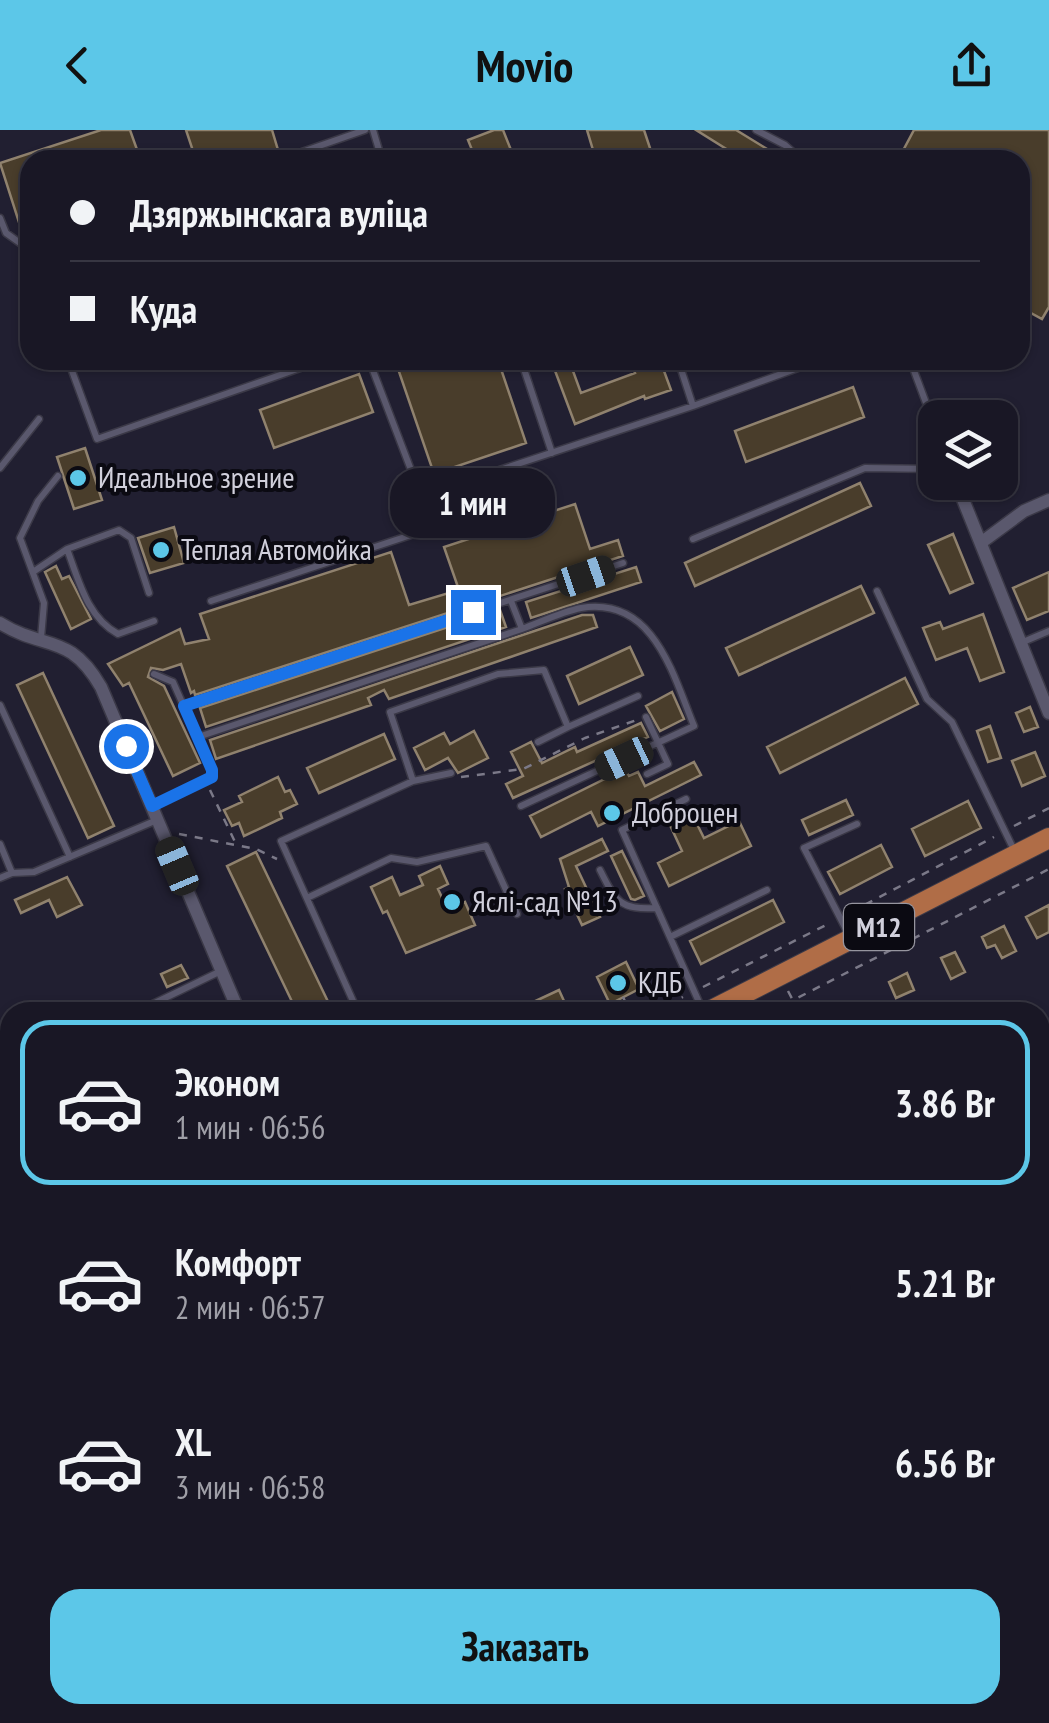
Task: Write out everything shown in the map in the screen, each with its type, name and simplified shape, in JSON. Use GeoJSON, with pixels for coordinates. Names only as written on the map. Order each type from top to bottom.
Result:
{"type":"FeatureCollection","features":[{"type":"Feature","properties":{"kind":"main road","name":"М12"},"geometry":{"type":"LineString","coordinates":[[727,1002],[1049,838]]}},
{"type":"Feature","properties":{"kind":"street"},"geometry":{"type":"LineString","coordinates":[[964,500],[1048,710]]}},
{"type":"Feature","properties":{"kind":"street"},"geometry":{"type":"LineString","coordinates":[[982,542],[1024,511],[1049,500]]}},
{"type":"Feature","properties":{"kind":"street"},"geometry":{"type":"LineString","coordinates":[[3,628],[73,651],[89,666],[235,1002]]}},
{"type":"Feature","properties":{"kind":"lane"},"geometry":{"type":"LineString","coordinates":[[308,150],[365,130]]}},
{"type":"Feature","properties":{"kind":"lane"},"geometry":{"type":"LineString","coordinates":[[756,130],[790,150]]}},
{"type":"Feature","properties":{"kind":"lane"},"geometry":{"type":"LineString","coordinates":[[0,218],[6,234],[20,244]]}},
{"type":"Feature","properties":{"kind":"lane"},"geometry":{"type":"LineString","coordinates":[[72,370],[97,439],[294,370]]}},
{"type":"Feature","properties":{"kind":"lane"},"geometry":{"type":"LineString","coordinates":[[211,601],[420,532],[421,496],[373,370]]}},
{"type":"Feature","properties":{"kind":"lane"},"geometry":{"type":"LineString","coordinates":[[524,370],[552,453]]}},
{"type":"Feature","properties":{"kind":"lane"},"geometry":{"type":"LineString","coordinates":[[681,370],[693,406]]}},
{"type":"Feature","properties":{"kind":"lane"},"geometry":{"type":"LineString","coordinates":[[421,496],[792,370]]}},
{"type":"Feature","properties":{"kind":"lane"},"geometry":{"type":"LineString","coordinates":[[914,370],[925,400]]}},
{"type":"Feature","properties":{"kind":"lane"},"geometry":{"type":"LineString","coordinates":[[0,468],[38,419]]}},
{"type":"Feature","properties":{"kind":"lane"},"geometry":{"type":"LineString","coordinates":[[693,540],[865,468],[918,469]]}},
{"type":"Feature","properties":{"kind":"lane"},"geometry":{"type":"LineString","coordinates":[[41,640],[44,603],[20,538],[38,501],[58,476]]}},
{"type":"Feature","properties":{"kind":"lane"},"geometry":{"type":"LineString","coordinates":[[32,572],[67,549],[126,531],[149,593]]}},
{"type":"Feature","properties":{"kind":"lane"},"geometry":{"type":"LineString","coordinates":[[67,549],[87,601],[102,625],[118,634],[154,621]]}},
{"type":"Feature","properties":{"kind":"lane"},"geometry":{"type":"LineString","coordinates":[[184,706],[623,563]]}},
{"type":"Feature","properties":{"kind":"lane"},"geometry":{"type":"LineString","coordinates":[[877,590],[927,699],[952,722],[1017,855]]}},
{"type":"Feature","properties":{"kind":"lane"},"geometry":{"type":"LineString","coordinates":[[511,600],[522,629]]}},
{"type":"Feature","properties":{"kind":"lane"},"geometry":{"type":"LineString","coordinates":[[198,738],[579,608],[598,608],[635,620],[647,628],[663,652],[694,726],[521,806]]}},
{"type":"Feature","properties":{"kind":"lane"},"geometry":{"type":"LineString","coordinates":[[1021,643],[1049,631]]}},
{"type":"Feature","properties":{"kind":"lane"},"geometry":{"type":"LineString","coordinates":[[413,782],[390,712],[498,674],[544,670],[568,728]]}},
{"type":"Feature","properties":{"kind":"lane"},"geometry":{"type":"LineString","coordinates":[[0,878],[34,872],[157,819],[212,777],[174,682],[154,674]]}},
{"type":"Feature","properties":{"kind":"lane"},"geometry":{"type":"LineString","coordinates":[[538,742],[638,696]]}},
{"type":"Feature","properties":{"kind":"lane"},"geometry":{"type":"LineString","coordinates":[[0,705],[70,856]]}},
{"type":"Feature","properties":{"kind":"lane"},"geometry":{"type":"LineString","coordinates":[[646,717],[668,764],[647,774]]}},
{"type":"Feature","properties":{"kind":"lane"},"geometry":{"type":"LineString","coordinates":[[353,1002],[281,841],[413,782],[451,773]]}},
{"type":"Feature","properties":{"kind":"lane"},"geometry":{"type":"LineString","coordinates":[[686,799],[622,830],[700,1002]]}},
{"type":"Feature","properties":{"kind":"lane"},"geometry":{"type":"LineString","coordinates":[[852,941],[804,848],[857,824]]}},
{"type":"Feature","properties":{"kind":"lane"},"geometry":{"type":"LineString","coordinates":[[0,844],[12,873]]}},
{"type":"Feature","properties":{"kind":"lane"},"geometry":{"type":"LineString","coordinates":[[306,898],[391,858],[417,862],[486,846],[517,914]]}},
{"type":"Feature","properties":{"kind":"lane"},"geometry":{"type":"LineString","coordinates":[[600,870],[614,898],[623,905],[657,908]]}},
{"type":"Feature","properties":{"kind":"lane"},"geometry":{"type":"LineString","coordinates":[[670,937],[767,890]]}},
{"type":"Feature","properties":{"kind":"lane"},"geometry":{"type":"LineString","coordinates":[[156,1002],[222,970]]}},
{"type":"Feature","properties":{"kind":"path"},"geometry":{"type":"LineString","coordinates":[[451,773],[458,778],[523,769],[585,738],[646,717]]}},
{"type":"Feature","properties":{"kind":"path"},"geometry":{"type":"LineString","coordinates":[[206,780],[238,848]]}},
{"type":"Feature","properties":{"kind":"path"},"geometry":{"type":"LineString","coordinates":[[674,1002],[1049,808]]}},
{"type":"Feature","properties":{"kind":"path"},"geometry":{"type":"LineString","coordinates":[[157,819],[279,860]]}},
{"type":"Feature","properties":{"kind":"path"},"geometry":{"type":"LineString","coordinates":[[789,1002],[1049,869]]}},
{"type":"Feature","properties":{"kind":"path"},"geometry":{"type":"LineString","coordinates":[[781,977],[793,1000]]}},
{"type":"Feature","properties":{"kind":"path"},"geometry":{"type":"LineString","coordinates":[[624,998],[626,1002]]}},
{"type":"Feature","properties":{"kind":"building"},"geometry":{"type":"Polygon","coordinates":[[[101,130],[130,130],[137,150],[40,150],[101,130]]]}},
{"type":"Feature","properties":{"kind":"building"},"geometry":{"type":"Polygon","coordinates":[[[186,130],[272,130],[278,150],[193,150],[186,130]]]}},
{"type":"Feature","properties":{"kind":"building"},"geometry":{"type":"Polygon","coordinates":[[[503,130],[511,150],[472,150],[468,140],[503,130]]]}},
{"type":"Feature","properties":{"kind":"building"},"geometry":{"type":"Polygon","coordinates":[[[587,130],[644,130],[651,150],[593,150],[587,130]]]}},
{"type":"Feature","properties":{"kind":"building"},"geometry":{"type":"Polygon","coordinates":[[[696,130],[736,130],[769,150],[728,150],[696,130]]]}},
{"type":"Feature","properties":{"kind":"building"},"geometry":{"type":"Polygon","coordinates":[[[914,130],[1049,130],[1049,307],[1042,319],[1030,312],[1030,150],[903,150],[914,130]]]}},
{"type":"Feature","properties":{"kind":"building"},"geometry":{"type":"Polygon","coordinates":[[[20,156],[20,226],[0,163],[20,156]]]}},
{"type":"Feature","properties":{"kind":"building"},"geometry":{"type":"Polygon","coordinates":[[[398,370],[501,370],[526,443],[434,474],[398,370]]]}},
{"type":"Feature","properties":{"kind":"building"},"geometry":{"type":"Polygon","coordinates":[[[555,370],[573,370],[581,393],[635,373],[634,370],[664,370],[671,390],[645,399],[644,396],[575,424],[555,370]]]}},
{"type":"Feature","properties":{"kind":"building"},"geometry":{"type":"Polygon","coordinates":[[[359,374],[373,412],[274,448],[260,410],[359,374]]]}},
{"type":"Feature","properties":{"kind":"building"},"geometry":{"type":"Polygon","coordinates":[[[853,387],[864,417],[746,462],[735,431],[853,387]]]}},
{"type":"Feature","properties":{"kind":"building"},"geometry":{"type":"Polygon","coordinates":[[[85,448],[102,500],[74,509],[57,457],[85,448]]]}},
{"type":"Feature","properties":{"kind":"building"},"geometry":{"type":"Polygon","coordinates":[[[860,483],[871,506],[695,586],[685,563],[860,483]]]}},
{"type":"Feature","properties":{"kind":"building"},"geometry":{"type":"Polygon","coordinates":[[[575,504],[590,549],[618,540],[623,556],[195,695],[181,664],[163,670],[151,668],[148,677],[164,686],[200,763],[173,776],[129,683],[123,686],[108,664],[180,629],[185,644],[209,639],[200,614],[391,552],[409,605],[459,590],[444,547],[575,504]]]}},
{"type":"Feature","properties":{"kind":"building","name":"Теплая Автомойка"},"geometry":{"type":"Polygon","coordinates":[[[174,527],[184,563],[150,573],[138,538],[174,527]]]}},
{"type":"Feature","properties":{"kind":"building"},"geometry":{"type":"Polygon","coordinates":[[[953,534],[973,583],[950,593],[928,545],[953,534]]]}},
{"type":"Feature","properties":{"kind":"building"},"geometry":{"type":"Polygon","coordinates":[[[56,566],[62,579],[69,576],[91,619],[71,629],[45,572],[56,566]]]}},
{"type":"Feature","properties":{"kind":"building"},"geometry":{"type":"Polygon","coordinates":[[[636,567],[641,582],[531,618],[526,602],[636,567]]]}},
{"type":"Feature","properties":{"kind":"building"},"geometry":{"type":"Polygon","coordinates":[[[1049,572],[1049,611],[1027,620],[1013,588],[1049,572]]]}},
{"type":"Feature","properties":{"kind":"building"},"geometry":{"type":"Polygon","coordinates":[[[861,586],[874,613],[739,675],[726,648],[861,586]]]}},
{"type":"Feature","properties":{"kind":"building"},"geometry":{"type":"Polygon","coordinates":[[[500,610],[506,627],[206,727],[200,708],[500,610]]]}},
{"type":"Feature","properties":{"kind":"building"},"geometry":{"type":"Polygon","coordinates":[[[983,614],[1004,672],[980,681],[967,648],[936,660],[923,628],[940,622],[943,629],[983,614]]]}},
{"type":"Feature","properties":{"kind":"building"},"geometry":{"type":"Polygon","coordinates":[[[582,615],[593,615],[597,627],[389,699],[384,690],[368,698],[371,705],[216,759],[210,740],[582,615]]]}},
{"type":"Feature","properties":{"kind":"building"},"geometry":{"type":"Polygon","coordinates":[[[630,647],[643,675],[579,704],[567,676],[630,647]]]}},
{"type":"Feature","properties":{"kind":"building"},"geometry":{"type":"Polygon","coordinates":[[[43,673],[114,826],[88,838],[17,685],[43,673]]]}},
{"type":"Feature","properties":{"kind":"building"},"geometry":{"type":"Polygon","coordinates":[[[905,678],[918,704],[780,773],[767,747],[905,678]]]}},
{"type":"Feature","properties":{"kind":"building"},"geometry":{"type":"Polygon","coordinates":[[[672,692],[684,719],[660,731],[646,706],[672,692]]]}},
{"type":"Feature","properties":{"kind":"building"},"geometry":{"type":"Polygon","coordinates":[[[1030,707],[1038,727],[1024,732],[1016,713],[1030,707]]]}},
{"type":"Feature","properties":{"kind":"building"},"geometry":{"type":"Polygon","coordinates":[[[641,723],[648,737],[513,798],[506,784],[523,776],[511,752],[531,742],[542,763],[641,723]]]}},
{"type":"Feature","properties":{"kind":"building"},"geometry":{"type":"Polygon","coordinates":[[[990,726],[1001,758],[988,762],[977,731],[990,726]]]}},
{"type":"Feature","properties":{"kind":"building"},"geometry":{"type":"Polygon","coordinates":[[[474,731],[488,758],[458,773],[448,758],[425,770],[414,748],[444,733],[450,744],[474,731]]]}},
{"type":"Feature","properties":{"kind":"building"},"geometry":{"type":"Polygon","coordinates":[[[384,734],[395,759],[319,793],[307,768],[384,734]]]}},
{"type":"Feature","properties":{"kind":"building"},"geometry":{"type":"Polygon","coordinates":[[[1035,752],[1045,776],[1022,786],[1012,761],[1035,752]]]}},
{"type":"Feature","properties":{"kind":"building"},"geometry":{"type":"Polygon","coordinates":[[[694,762],[701,775],[598,826],[591,812],[541,837],[530,816],[625,769],[629,776],[638,772],[645,786],[694,762]]]}},
{"type":"Feature","properties":{"kind":"building"},"geometry":{"type":"Polygon","coordinates":[[[278,777],[297,804],[280,812],[282,818],[244,836],[239,823],[232,826],[224,810],[242,802],[239,796],[278,777]]]}},
{"type":"Feature","properties":{"kind":"building"},"geometry":{"type":"Polygon","coordinates":[[[846,800],[853,815],[809,835],[802,820],[846,800]]]}},
{"type":"Feature","properties":{"kind":"building"},"geometry":{"type":"Polygon","coordinates":[[[968,801],[981,828],[925,856],[912,829],[968,801]]]}},
{"type":"Feature","properties":{"kind":"building"},"geometry":{"type":"Polygon","coordinates":[[[692,814],[704,838],[739,821],[751,846],[669,886],[658,863],[682,851],[670,825],[692,814]]]}},
{"type":"Feature","properties":{"kind":"building"},"geometry":{"type":"Polygon","coordinates":[[[602,839],[608,851],[576,866],[600,917],[582,925],[565,889],[569,887],[560,859],[602,839]]]}},
{"type":"Feature","properties":{"kind":"building"},"geometry":{"type":"Polygon","coordinates":[[[881,845],[892,867],[840,894],[828,872],[881,845]]]}},
{"type":"Feature","properties":{"kind":"building"},"geometry":{"type":"Polygon","coordinates":[[[622,851],[644,896],[635,900],[631,899],[611,856],[622,851]]]}},
{"type":"Feature","properties":{"kind":"building"},"geometry":{"type":"Polygon","coordinates":[[[256,852],[328,1002],[292,1002],[227,866],[256,852]]]}},
{"type":"Feature","properties":{"kind":"building"},"geometry":{"type":"Polygon","coordinates":[[[440,866],[448,884],[438,889],[448,910],[465,902],[475,925],[406,953],[371,887],[392,877],[400,895],[423,885],[419,876],[440,866]]]}},
{"type":"Feature","properties":{"kind":"building"},"geometry":{"type":"Polygon","coordinates":[[[67,877],[82,905],[57,917],[49,900],[21,913],[15,900],[67,877]]]}},
{"type":"Feature","properties":{"kind":"building"},"geometry":{"type":"Polygon","coordinates":[[[773,900],[784,922],[701,964],[690,941],[773,900]]]}},
{"type":"Feature","properties":{"kind":"building"},"geometry":{"type":"Polygon","coordinates":[[[1049,905],[1049,932],[1037,938],[1026,917],[1049,905]]]}},
{"type":"Feature","properties":{"kind":"building"},"geometry":{"type":"Polygon","coordinates":[[[1004,926],[1016,951],[1002,958],[995,945],[987,948],[982,937],[1004,926]]]}},
{"type":"Feature","properties":{"kind":"building"},"geometry":{"type":"Polygon","coordinates":[[[955,952],[965,972],[951,979],[941,958],[955,952]]]}},
{"type":"Feature","properties":{"kind":"building","name":"КДБ"},"geometry":{"type":"Polygon","coordinates":[[[626,962],[639,989],[609,1002],[597,977],[626,962]]]}},
{"type":"Feature","properties":{"kind":"building"},"geometry":{"type":"Polygon","coordinates":[[[181,965],[188,978],[167,987],[161,974],[181,965]]]}},
{"type":"Feature","properties":{"kind":"building"},"geometry":{"type":"Polygon","coordinates":[[[907,973],[914,990],[896,998],[889,982],[907,973]]]}},
{"type":"Feature","properties":{"kind":"building"},"geometry":{"type":"Polygon","coordinates":[[[559,990],[564,1002],[533,1002],[559,990]]]}},
{"type":"Feature","properties":{"kind":"place","name":"Идеальное зрение"},"geometry":{"type":"Point","coordinates":[78,478]}},
{"type":"Feature","properties":{"kind":"place","name":"Теплая Автомойка"},"geometry":{"type":"Point","coordinates":[161,550]}},
{"type":"Feature","properties":{"kind":"place","name":"Доброцен"},"geometry":{"type":"Point","coordinates":[612,813]}},
{"type":"Feature","properties":{"kind":"place","name":"Яслі-сад №13"},"geometry":{"type":"Point","coordinates":[452,902]}},
{"type":"Feature","properties":{"kind":"place","name":"КДБ"},"geometry":{"type":"Point","coordinates":[618,983]}},
{"type":"Feature","properties":{"kind":"route"},"geometry":{"type":"LineString","coordinates":[[126,746],[152,806],[212,777],[184,706],[473,612]]}}]}
